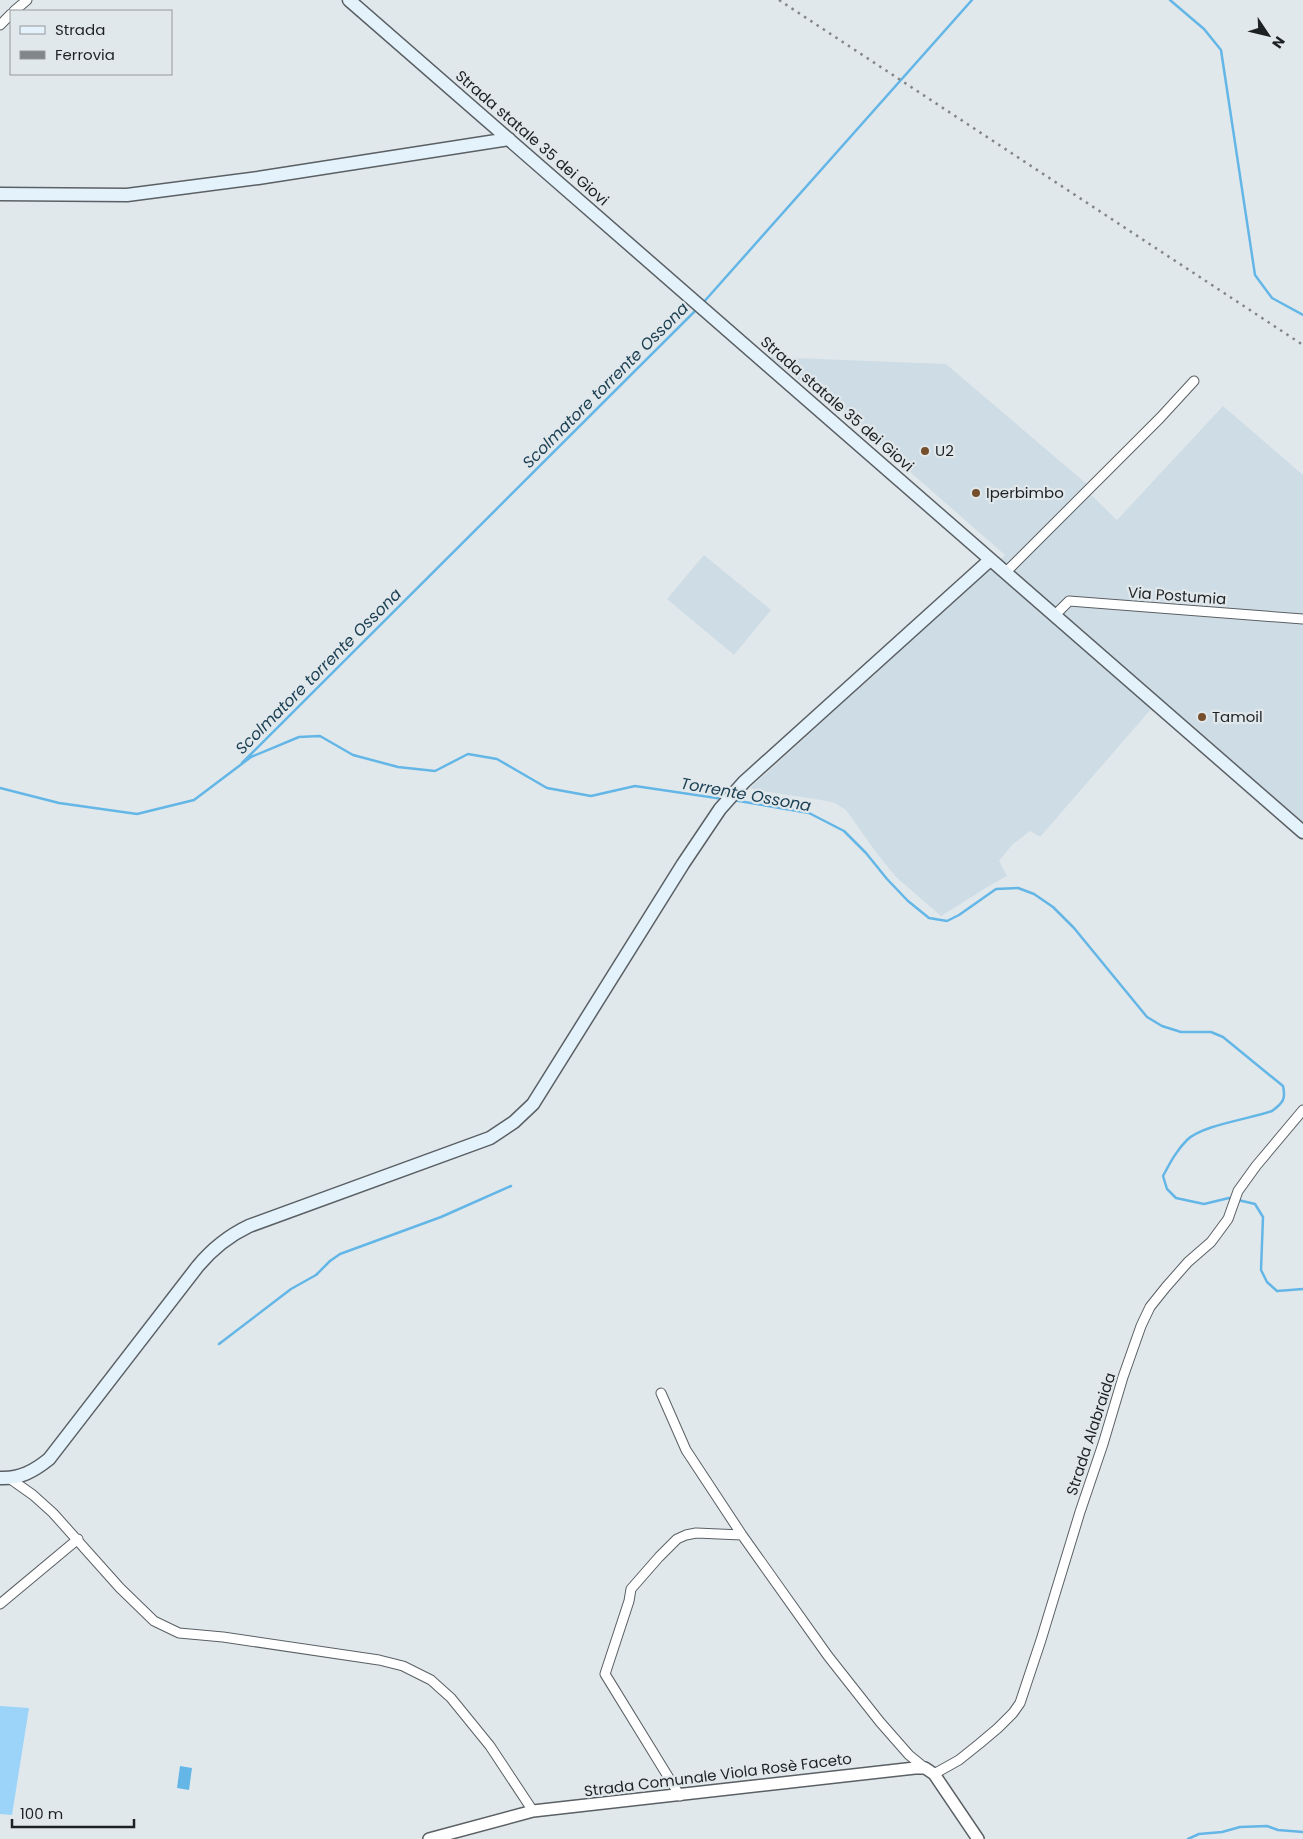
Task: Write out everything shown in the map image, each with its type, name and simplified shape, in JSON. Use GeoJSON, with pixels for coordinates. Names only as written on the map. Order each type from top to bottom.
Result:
{"type":"FeatureCollection","features":[{"type":"Feature","properties":{"kind":"main road","name":"Strada statale 35 dei Giovi"},"geometry":{"type":"LineString","coordinates":[[350,0],[1303,832]]}},
{"type":"Feature","properties":{"kind":"main road"},"geometry":{"type":"LineString","coordinates":[[0,194],[127,195],[258,178],[509,139]]}},
{"type":"Feature","properties":{"kind":"main road"},"geometry":{"type":"LineString","coordinates":[[4,1478],[35,1470],[48,1459],[198,1266],[221,1242],[250,1226],[490,1138],[514,1122],[533,1104],[683,864],[720,809],[735,791],[990,560]]}},
{"type":"Feature","properties":{"kind":"street"},"geometry":{"type":"LineString","coordinates":[[15,10],[27,0]]}},
{"type":"Feature","properties":{"kind":"street"},"geometry":{"type":"LineString","coordinates":[[0,25],[10,15]]}},
{"type":"Feature","properties":{"kind":"street"},"geometry":{"type":"LineString","coordinates":[[1005,573],[1160,418],[1194,381]]}},
{"type":"Feature","properties":{"kind":"street","name":"Via Postumia"},"geometry":{"type":"LineString","coordinates":[[1054,616],[1070,601],[1303,619]]}},
{"type":"Feature","properties":{"kind":"street","name":"Strada Alabraida"},"geometry":{"type":"LineString","coordinates":[[929,1771],[959,1760],[998,1728],[1020,1703],[1123,1377],[1150,1307],[1188,1262],[1211,1242],[1234,1208],[1238,1191],[1256,1166],[1303,1110]]}},
{"type":"Feature","properties":{"kind":"street"},"geometry":{"type":"LineString","coordinates":[[661,1393],[686,1450],[742,1535],[828,1656],[880,1722],[909,1755],[929,1771],[978,1839]]}},
{"type":"Feature","properties":{"kind":"street"},"geometry":{"type":"LineString","coordinates":[[4,1478],[33,1496],[53,1513],[78,1538],[120,1588],[154,1622],[179,1633],[223,1637],[379,1660],[402,1666],[431,1680],[451,1698],[490,1746],[533,1811]]}},
{"type":"Feature","properties":{"kind":"street"},"geometry":{"type":"LineString","coordinates":[[680,1796],[605,1674],[629,1602],[631,1590],[669,1547],[677,1539],[691,1533],[742,1535]]}},
{"type":"Feature","properties":{"kind":"street"},"geometry":{"type":"LineString","coordinates":[[0,1604],[78,1538]]}},
{"type":"Feature","properties":{"kind":"street","name":"Strada Comunale Viola Rosè Faceto"},"geometry":{"type":"LineString","coordinates":[[429,1839],[533,1811],[680,1796],[797,1781],[929,1771]]}},
{"type":"Feature","properties":{"kind":"shaded area"},"geometry":{"type":"Polygon","coordinates":[[[769,357],[946,364],[1088,485],[1085,489],[1117,520],[1223,406],[1303,475],[1303,826],[1158,701],[1041,836],[1030,831],[1012,845],[999,861],[1007,876],[941,916],[896,877],[846,810],[835,803],[750,788],[1005,555],[877,443],[862,427],[769,357]]]}},
{"type":"Feature","properties":{"kind":"shaded area"},"geometry":{"type":"Polygon","coordinates":[[[704,555],[771,610],[734,655],[667,599],[704,555]]]}},
{"type":"Feature","properties":{"kind":"shaded area"},"geometry":{"type":"Polygon","coordinates":[[[0,1706],[29,1708],[12,1815],[0,1814],[0,1706]]]}},
{"type":"Feature","properties":{"kind":"shaded area"},"geometry":{"type":"Polygon","coordinates":[[[180,1766],[192,1768],[189,1790],[177,1788],[180,1766]]]}},
{"type":"Feature","properties":{"kind":"waterway","name":"Scolmatore torrente Ossona"},"geometry":{"type":"LineString","coordinates":[[702,304],[972,0]]}},
{"type":"Feature","properties":{"kind":"waterway"},"geometry":{"type":"LineString","coordinates":[[1170,0],[1204,29],[1221,50],[1255,275],[1272,298],[1303,315]]}},
{"type":"Feature","properties":{"kind":"waterway","name":"Scolmatore torrente Ossona"},"geometry":{"type":"LineString","coordinates":[[242,763],[697,309]]}},
{"type":"Feature","properties":{"kind":"waterway","name":"Torrente Ossona"},"geometry":{"type":"LineString","coordinates":[[0,788],[59,803],[137,814],[194,800],[251,757],[299,737],[320,736],[353,755],[398,767],[435,771],[468,754],[497,759],[547,788],[591,796],[635,786],[723,799]]}},
{"type":"Feature","properties":{"kind":"waterway","name":"Torrente Ossona"},"geometry":{"type":"LineString","coordinates":[[733,800],[809,813],[844,831],[908,901],[929,918],[947,921],[959,915],[996,889],[1018,888],[1034,894],[1053,907],[1074,928],[1147,1017],[1162,1026],[1181,1032],[1211,1032],[1223,1037],[1283,1086],[1283,1100],[1272,1111],[1215,1126],[1194,1135],[1180,1148],[1163,1176],[1167,1189],[1176,1198],[1204,1204],[1232,1198]]}},
{"type":"Feature","properties":{"kind":"waterway"},"geometry":{"type":"LineString","coordinates":[[219,1344],[291,1289],[316,1275],[340,1254],[441,1217],[511,1186]]}},
{"type":"Feature","properties":{"kind":"waterway","name":"Torrente Ossona"},"geometry":{"type":"LineString","coordinates":[[1238,1200],[1255,1204],[1263,1217],[1261,1270],[1267,1282],[1277,1291],[1303,1289]]}},
{"type":"Feature","properties":{"kind":"waterway"},"geometry":{"type":"LineString","coordinates":[[1188,1839],[1199,1834],[1222,1832],[1240,1827],[1267,1826],[1278,1830],[1303,1832]]}},
{"type":"Feature","properties":{"kind":"railway"},"geometry":{"type":"LineString","coordinates":[[779,0],[1303,345]]}},
{"type":"Feature","properties":{"kind":"place","name":"U2"},"geometry":{"type":"Point","coordinates":[925,451]}},
{"type":"Feature","properties":{"kind":"place","name":"Iperbimbo"},"geometry":{"type":"Point","coordinates":[976,493]}},
{"type":"Feature","properties":{"kind":"place","name":"Tamoil"},"geometry":{"type":"Point","coordinates":[1202,717]}}]}
